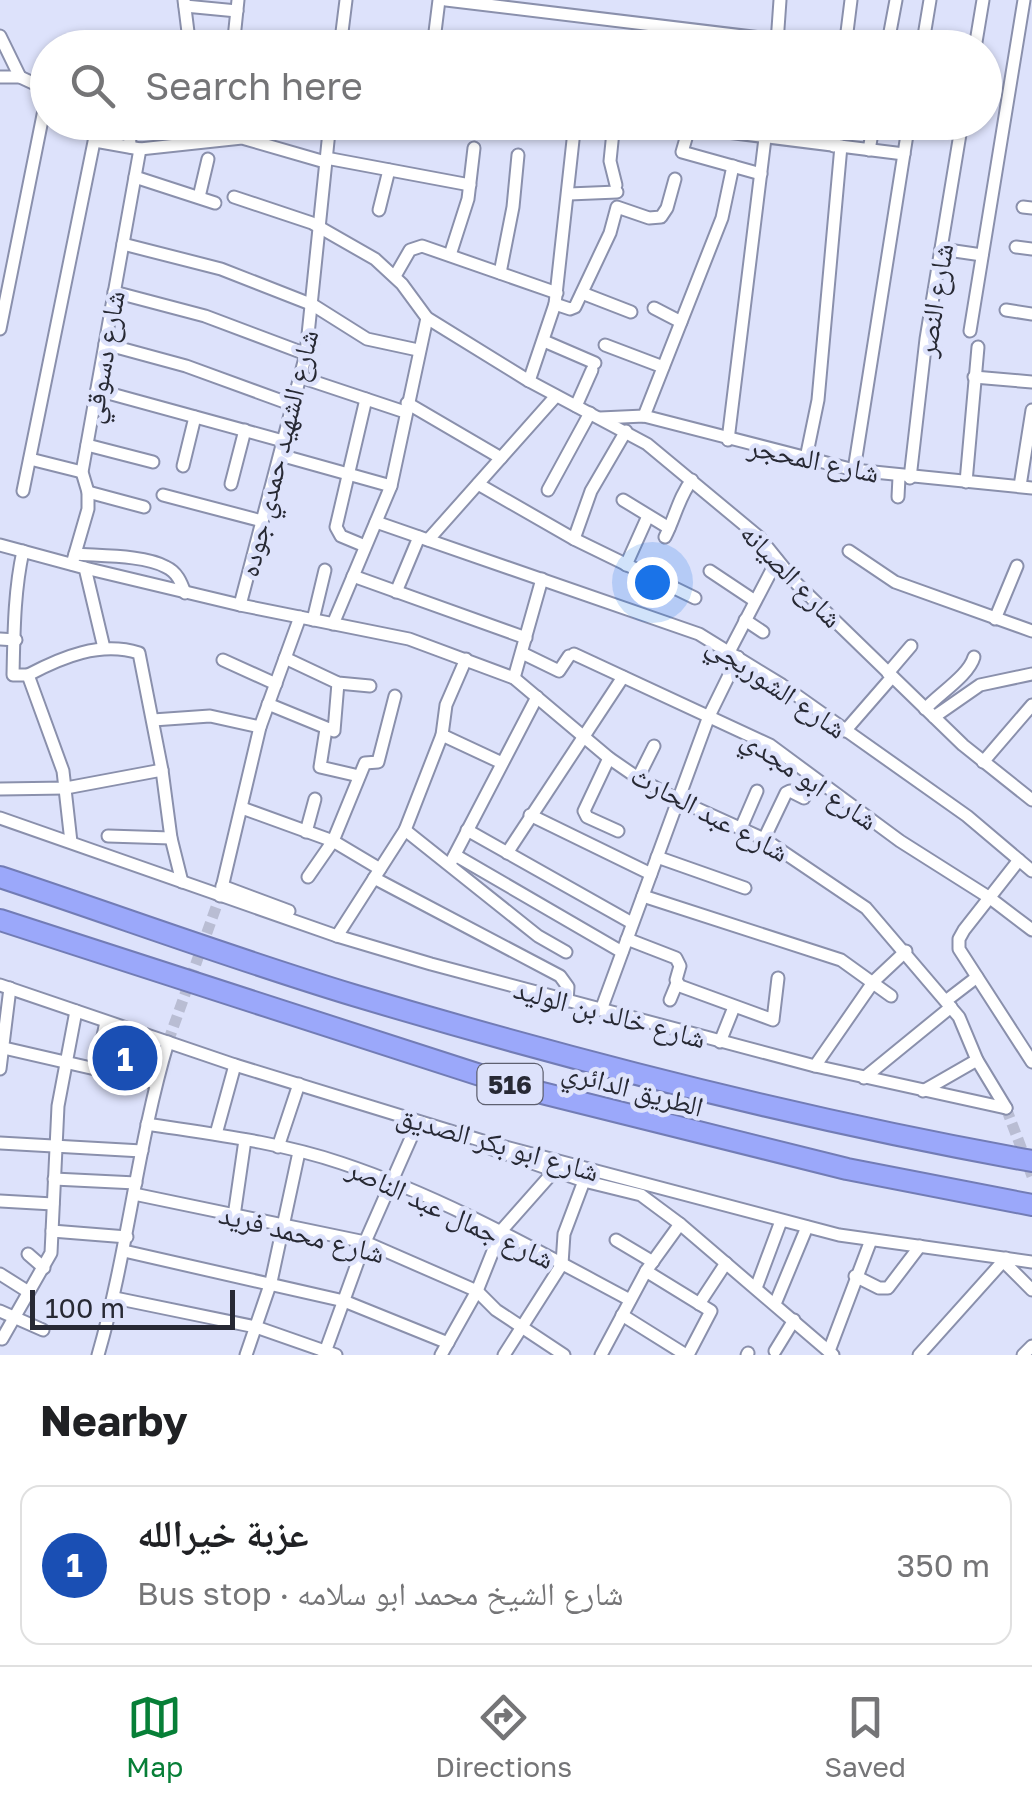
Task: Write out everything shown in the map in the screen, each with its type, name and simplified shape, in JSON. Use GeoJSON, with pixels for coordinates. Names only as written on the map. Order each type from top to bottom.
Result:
{"type":"FeatureCollection","features":[{"type":"Feature","properties":{"kind":"highway","name":"الطريق الدائري"},"geometry":{"type":"LineString","coordinates":[[0,877],[351,994],[526,1044],[858,1128],[1032,1161]]}},
{"type":"Feature","properties":{"kind":"highway","name":"الطريق الدائري"},"geometry":{"type":"LineString","coordinates":[[0,920],[514,1086],[829,1164],[1032,1205]]}},
{"type":"Feature","properties":{"kind":"street"},"geometry":{"type":"LineString","coordinates":[[342,30],[346,0]]}},
{"type":"Feature","properties":{"kind":"street"},"geometry":{"type":"LineString","coordinates":[[436,30],[442,0],[670,30]]}},
{"type":"Feature","properties":{"kind":"street"},"geometry":{"type":"LineString","coordinates":[[778,30],[780,0]]}},
{"type":"Feature","properties":{"kind":"street"},"geometry":{"type":"LineString","coordinates":[[847,30],[851,0]]}},
{"type":"Feature","properties":{"kind":"street"},"geometry":{"type":"LineString","coordinates":[[890,30],[896,0]]}},
{"type":"Feature","properties":{"kind":"street"},"geometry":{"type":"LineString","coordinates":[[925,30],[930,0]]}},
{"type":"Feature","properties":{"kind":"street"},"geometry":{"type":"LineString","coordinates":[[978,30],[983,0]]}},
{"type":"Feature","properties":{"kind":"street"},"geometry":{"type":"LineString","coordinates":[[970,331],[1027,17],[1024,0]]}},
{"type":"Feature","properties":{"kind":"street"},"geometry":{"type":"LineString","coordinates":[[188,30],[185,3],[238,5],[235,30]]}},
{"type":"Feature","properties":{"kind":"street"},"geometry":{"type":"LineString","coordinates":[[0,36],[20,77]]}},
{"type":"Feature","properties":{"kind":"street"},"geometry":{"type":"LineString","coordinates":[[0,77],[20,77],[30,82]]}},
{"type":"Feature","properties":{"kind":"street"},"geometry":{"type":"LineString","coordinates":[[0,329],[38,140]]}},
{"type":"Feature","properties":{"kind":"street","name":"شارع دسوقي"},"geometry":{"type":"LineString","coordinates":[[77,562],[88,509],[82,472],[135,177],[133,140]]}},
{"type":"Feature","properties":{"kind":"street"},"geometry":{"type":"LineString","coordinates":[[24,491],[95,141],[135,148],[215,140]]}},
{"type":"Feature","properties":{"kind":"street"},"geometry":{"type":"LineString","coordinates":[[250,140],[326,160],[470,185]]}},
{"type":"Feature","properties":{"kind":"street","name":"شارع الشهيد حمدي جوده"},"geometry":{"type":"LineString","coordinates":[[240,605],[306,354],[328,140]]}},
{"type":"Feature","properties":{"kind":"street"},"geometry":{"type":"LineString","coordinates":[[529,381],[556,298],[573,140]]}},
{"type":"Feature","properties":{"kind":"street"},"geometry":{"type":"LineString","coordinates":[[569,194],[617,189],[610,161],[612,140]]}},
{"type":"Feature","properties":{"kind":"street"},"geometry":{"type":"LineString","coordinates":[[686,140],[682,152],[761,174]]}},
{"type":"Feature","properties":{"kind":"street"},"geometry":{"type":"LineString","coordinates":[[728,440],[765,140]]}},
{"type":"Feature","properties":{"kind":"street"},"geometry":{"type":"LineString","coordinates":[[789,140],[904,154]]}},
{"type":"Feature","properties":{"kind":"street"},"geometry":{"type":"LineString","coordinates":[[806,458],[818,400],[837,140]]}},
{"type":"Feature","properties":{"kind":"street"},"geometry":{"type":"LineString","coordinates":[[869,150],[871,140]]}},
{"type":"Feature","properties":{"kind":"street"},"geometry":{"type":"LineString","coordinates":[[854,470],[907,140]]}},
{"type":"Feature","properties":{"kind":"street","name":"شارع النصر"},"geometry":{"type":"LineString","coordinates":[[898,497],[905,477],[959,140]]}},
{"type":"Feature","properties":{"kind":"street"},"geometry":{"type":"LineString","coordinates":[[450,255],[470,185],[474,148]]}},
{"type":"Feature","properties":{"kind":"street"},"geometry":{"type":"LineString","coordinates":[[500,272],[518,155]]}},
{"type":"Feature","properties":{"kind":"street"},"geometry":{"type":"LineString","coordinates":[[198,197],[208,159]]}},
{"type":"Feature","properties":{"kind":"street"},"geometry":{"type":"LineString","coordinates":[[644,416],[722,218],[733,166]]}},
{"type":"Feature","properties":{"kind":"street"},"geometry":{"type":"LineString","coordinates":[[379,210],[389,170]]}},
{"type":"Feature","properties":{"kind":"street"},"geometry":{"type":"LineString","coordinates":[[135,177],[216,202]]}},
{"type":"Feature","properties":{"kind":"street"},"geometry":{"type":"LineString","coordinates":[[395,276],[416,247],[500,272],[573,309],[610,232],[617,207],[655,219],[665,214],[675,179]]}},
{"type":"Feature","properties":{"kind":"street"},"geometry":{"type":"LineString","coordinates":[[234,197],[320,227],[375,259],[395,276],[427,318],[391,486],[332,624]]}},
{"type":"Feature","properties":{"kind":"street"},"geometry":{"type":"LineString","coordinates":[[645,233],[649,218]]}},
{"type":"Feature","properties":{"kind":"street"},"geometry":{"type":"LineString","coordinates":[[123,244],[221,269],[313,305],[367,339],[418,350]]}},
{"type":"Feature","properties":{"kind":"street"},"geometry":{"type":"LineString","coordinates":[[1016,246],[1032,249]]}},
{"type":"Feature","properties":{"kind":"street"},"geometry":{"type":"LineString","coordinates":[[942,249],[982,256]]}},
{"type":"Feature","properties":{"kind":"street"},"geometry":{"type":"LineString","coordinates":[[114,292],[205,316],[306,354]]}},
{"type":"Feature","properties":{"kind":"street"},"geometry":{"type":"LineString","coordinates":[[582,293],[630,312]]}},
{"type":"Feature","properties":{"kind":"street"},"geometry":{"type":"LineString","coordinates":[[654,308],[681,322]]}},
{"type":"Feature","properties":{"kind":"street"},"geometry":{"type":"LineString","coordinates":[[1006,310],[1032,314]]}},
{"type":"Feature","properties":{"kind":"street","name":"شارع الصيانه"},"geometry":{"type":"LineString","coordinates":[[427,318],[529,381],[647,444],[759,537],[797,584],[890,675],[984,762],[1032,800]]}},
{"type":"Feature","properties":{"kind":"street"},"geometry":{"type":"LineString","coordinates":[[544,341],[593,367],[576,406]]}},
{"type":"Feature","properties":{"kind":"street"},"geometry":{"type":"LineString","coordinates":[[105,344],[186,366],[293,405]]}},
{"type":"Feature","properties":{"kind":"street"},"geometry":{"type":"LineString","coordinates":[[606,344],[663,367]]}},
{"type":"Feature","properties":{"kind":"street"},"geometry":{"type":"LineString","coordinates":[[966,482],[978,347]]}},
{"type":"Feature","properties":{"kind":"street"},"geometry":{"type":"LineString","coordinates":[[974,376],[1032,382]]}},
{"type":"Feature","properties":{"kind":"street"},"geometry":{"type":"LineString","coordinates":[[300,377],[406,408],[500,458]]}},
{"type":"Feature","properties":{"kind":"street"},"geometry":{"type":"LineString","coordinates":[[97,390],[283,441]]}},
{"type":"Feature","properties":{"kind":"street"},"geometry":{"type":"LineString","coordinates":[[396,592],[423,538],[478,484],[556,396]]}},
{"type":"Feature","properties":{"kind":"street"},"geometry":{"type":"LineString","coordinates":[[366,399],[336,527],[340,536],[366,546]]}},
{"type":"Feature","properties":{"kind":"street"},"geometry":{"type":"LineString","coordinates":[[1026,487],[1032,410]]}},
{"type":"Feature","properties":{"kind":"street"},"geometry":{"type":"LineString","coordinates":[[548,490],[595,415]]}},
{"type":"Feature","properties":{"kind":"street","name":"شارع المحجر"},"geometry":{"type":"LineString","coordinates":[[595,415],[644,416],[854,470],[1026,487]]}},
{"type":"Feature","properties":{"kind":"street"},"geometry":{"type":"LineString","coordinates":[[182,466],[195,417]]}},
{"type":"Feature","properties":{"kind":"street"},"geometry":{"type":"LineString","coordinates":[[230,484],[245,430]]}},
{"type":"Feature","properties":{"kind":"street"},"geometry":{"type":"LineString","coordinates":[[574,539],[592,491],[626,432]]}},
{"type":"Feature","properties":{"kind":"street"},"geometry":{"type":"LineString","coordinates":[[87,445],[152,462]]}},
{"type":"Feature","properties":{"kind":"street"},"geometry":{"type":"LineString","coordinates":[[280,455],[391,486]]}},
{"type":"Feature","properties":{"kind":"street"},"geometry":{"type":"LineString","coordinates":[[30,459],[82,472]]}},
{"type":"Feature","properties":{"kind":"street"},"geometry":{"type":"LineString","coordinates":[[623,500],[667,533],[692,480]]}},
{"type":"Feature","properties":{"kind":"street"},"geometry":{"type":"LineString","coordinates":[[478,484],[574,539],[695,598]]}},
{"type":"Feature","properties":{"kind":"street"},"geometry":{"type":"LineString","coordinates":[[88,492],[144,507]]}},
{"type":"Feature","properties":{"kind":"street"},"geometry":{"type":"LineString","coordinates":[[163,495],[262,521]]}},
{"type":"Feature","properties":{"kind":"street"},"geometry":{"type":"LineString","coordinates":[[626,564],[648,516]]}},
{"type":"Feature","properties":{"kind":"street","name":"شارع الشوربجي"},"geometry":{"type":"LineString","coordinates":[[376,522],[698,634],[733,654],[966,816],[1032,871]]}},
{"type":"Feature","properties":{"kind":"street"},"geometry":{"type":"LineString","coordinates":[[0,545],[77,562],[167,567],[179,578],[185,593]]}},
{"type":"Feature","properties":{"kind":"street"},"geometry":{"type":"LineString","coordinates":[[23,551],[14,592],[16,640],[12,675],[28,675],[72,656],[104,648],[139,653],[162,770],[170,838],[182,882]]}},
{"type":"Feature","properties":{"kind":"street"},"geometry":{"type":"LineString","coordinates":[[849,551],[895,582],[1032,632]]}},
{"type":"Feature","properties":{"kind":"street"},"geometry":{"type":"LineString","coordinates":[[601,1010],[746,620],[777,560]]}},
{"type":"Feature","properties":{"kind":"street"},"geometry":{"type":"LineString","coordinates":[[77,562],[104,648]]}},
{"type":"Feature","properties":{"kind":"street","name":"شارع عبد الحارث"},"geometry":{"type":"LineString","coordinates":[[77,562],[185,593],[409,639],[514,678],[638,778],[764,839],[866,908],[949,1003],[1006,1108]]}},
{"type":"Feature","properties":{"kind":"street"},"geometry":{"type":"LineString","coordinates":[[996,619],[1017,566]]}},
{"type":"Feature","properties":{"kind":"street"},"geometry":{"type":"LineString","coordinates":[[221,891],[260,727],[285,658],[307,618],[325,570]]}},
{"type":"Feature","properties":{"kind":"street"},"geometry":{"type":"LineString","coordinates":[[710,571],[755,601]]}},
{"type":"Feature","properties":{"kind":"street"},"geometry":{"type":"LineString","coordinates":[[353,576],[526,638]]}},
{"type":"Feature","properties":{"kind":"street"},"geometry":{"type":"LineString","coordinates":[[514,678],[542,578]]}},
{"type":"Feature","properties":{"kind":"street"},"geometry":{"type":"LineString","coordinates":[[746,620],[763,632]]}},
{"type":"Feature","properties":{"kind":"street"},"geometry":{"type":"LineString","coordinates":[[0,639],[16,640]]}},
{"type":"Feature","properties":{"kind":"street"},"geometry":{"type":"LineString","coordinates":[[844,731],[911,646]]}},
{"type":"Feature","properties":{"kind":"street","name":"شارع ابو مجدي"},"geometry":{"type":"LineString","coordinates":[[522,654],[559,670],[571,655],[770,745],[900,841],[990,898],[1032,930]]}},
{"type":"Feature","properties":{"kind":"street"},"geometry":{"type":"LineString","coordinates":[[930,713],[944,688],[969,670],[974,657]]}},
{"type":"Feature","properties":{"kind":"street"},"geometry":{"type":"LineString","coordinates":[[285,658],[338,683],[370,686]]}},
{"type":"Feature","properties":{"kind":"street"},"geometry":{"type":"LineString","coordinates":[[339,934],[404,830],[442,736],[446,705],[466,659]]}},
{"type":"Feature","properties":{"kind":"street"},"geometry":{"type":"LineString","coordinates":[[223,660],[276,684]]}},
{"type":"Feature","properties":{"kind":"street"},"geometry":{"type":"LineString","coordinates":[[930,713],[980,685],[1032,674]]}},
{"type":"Feature","properties":{"kind":"street"},"geometry":{"type":"LineString","coordinates":[[28,675],[58,755],[66,788],[71,842]]}},
{"type":"Feature","properties":{"kind":"street"},"geometry":{"type":"LineString","coordinates":[[507,853],[623,677]]}},
{"type":"Feature","properties":{"kind":"street"},"geometry":{"type":"LineString","coordinates":[[268,704],[326,729],[336,729],[338,683]]}},
{"type":"Feature","properties":{"kind":"street"},"geometry":{"type":"LineString","coordinates":[[308,876],[333,841],[366,762],[378,762],[395,696]]}},
{"type":"Feature","properties":{"kind":"street"},"geometry":{"type":"LineString","coordinates":[[452,860],[537,697]]}},
{"type":"Feature","properties":{"kind":"street"},"geometry":{"type":"LineString","coordinates":[[984,762],[1032,705]]}},
{"type":"Feature","properties":{"kind":"street"},"geometry":{"type":"LineString","coordinates":[[153,720],[210,716],[260,727]]}},
{"type":"Feature","properties":{"kind":"street"},"geometry":{"type":"LineString","coordinates":[[326,729],[320,767],[360,776]]}},
{"type":"Feature","properties":{"kind":"street"},"geometry":{"type":"LineString","coordinates":[[442,736],[502,763]]}},
{"type":"Feature","properties":{"kind":"street"},"geometry":{"type":"LineString","coordinates":[[638,778],[654,746]]}},
{"type":"Feature","properties":{"kind":"street"},"geometry":{"type":"LineString","coordinates":[[609,758],[584,811],[618,831]]}},
{"type":"Feature","properties":{"kind":"street"},"geometry":{"type":"LineString","coordinates":[[0,789],[66,788],[162,770]]}},
{"type":"Feature","properties":{"kind":"street"},"geometry":{"type":"LineString","coordinates":[[741,828],[757,791]]}},
{"type":"Feature","properties":{"kind":"street"},"geometry":{"type":"LineString","coordinates":[[764,839],[786,793],[804,798]]}},
{"type":"Feature","properties":{"kind":"street"},"geometry":{"type":"LineString","coordinates":[[306,832],[315,799]]}},
{"type":"Feature","properties":{"kind":"street"},"geometry":{"type":"LineString","coordinates":[[242,808],[333,841],[377,874],[560,976],[568,988],[567,1001]]}},
{"type":"Feature","properties":{"kind":"street"},"geometry":{"type":"LineString","coordinates":[[530,816],[650,874]]}},
{"type":"Feature","properties":{"kind":"street","name":"شارع خالد بن الوليد"},"geometry":{"type":"LineString","coordinates":[[0,818],[339,934],[567,1001],[864,1078],[1006,1108]]}},
{"type":"Feature","properties":{"kind":"street"},"geometry":{"type":"LineString","coordinates":[[404,830],[452,860],[624,945],[676,958],[680,966],[678,983],[670,1000]]}},
{"type":"Feature","properties":{"kind":"street"},"geometry":{"type":"LineString","coordinates":[[467,830],[632,924]]}},
{"type":"Feature","properties":{"kind":"street"},"geometry":{"type":"LineString","coordinates":[[108,836],[170,838]]}},
{"type":"Feature","properties":{"kind":"street"},"geometry":{"type":"LineString","coordinates":[[656,857],[745,888]]}},
{"type":"Feature","properties":{"kind":"street"},"geometry":{"type":"LineString","coordinates":[[452,860],[512,916],[566,952]]}},
{"type":"Feature","properties":{"kind":"street"},"geometry":{"type":"LineString","coordinates":[[1019,860],[959,938],[959,948],[1032,1062]]}},
{"type":"Feature","properties":{"kind":"street"},"geometry":{"type":"LineString","coordinates":[[642,896],[841,960],[890,996]]}},
{"type":"Feature","properties":{"kind":"street"},"geometry":{"type":"LineString","coordinates":[[512,916],[530,898]]}},
{"type":"Feature","properties":{"kind":"street"},"geometry":{"type":"LineString","coordinates":[[815,1066],[874,981],[906,951]]}},
{"type":"Feature","properties":{"kind":"street"},"geometry":{"type":"LineString","coordinates":[[864,1078],[977,977]]}},
{"type":"Feature","properties":{"kind":"street"},"geometry":{"type":"LineString","coordinates":[[678,983],[773,1020],[778,978]]}},
{"type":"Feature","properties":{"kind":"street"},"geometry":{"type":"LineString","coordinates":[[0,1069],[5,987]]}},
{"type":"Feature","properties":{"kind":"street","name":"شارع ابو بكر الصديق"},"geometry":{"type":"LineString","coordinates":[[5,987],[486,1142],[808,1227],[870,1240],[1032,1262]]}},
{"type":"Feature","properties":{"kind":"street"},"geometry":{"type":"LineString","coordinates":[[720,1042],[734,1006]]}},
{"type":"Feature","properties":{"kind":"street"},"geometry":{"type":"LineString","coordinates":[[2,1338],[51,1252],[58,1106],[76,1011]]}},
{"type":"Feature","properties":{"kind":"street"},"geometry":{"type":"LineString","coordinates":[[96,1069],[106,1022]]}},
{"type":"Feature","properties":{"kind":"street"},"geometry":{"type":"LineString","coordinates":[[98,1355],[115,1298],[147,1124],[168,1042]]}},
{"type":"Feature","properties":{"kind":"street"},"geometry":{"type":"LineString","coordinates":[[1,1047],[156,1083]]}},
{"type":"Feature","properties":{"kind":"street"},"geometry":{"type":"LineString","coordinates":[[923,1091],[978,1060]]}},
{"type":"Feature","properties":{"kind":"street"},"geometry":{"type":"LineString","coordinates":[[216,1134],[235,1064]]}},
{"type":"Feature","properties":{"kind":"street"},"geometry":{"type":"LineString","coordinates":[[278,1147],[298,1084]]}},
{"type":"Feature","properties":{"kind":"street","name":"شارع جمال عبد الناصر"},"geometry":{"type":"LineString","coordinates":[[147,1124],[216,1134],[338,1162],[501,1231],[630,1300]]}},
{"type":"Feature","properties":{"kind":"street"},"geometry":{"type":"LineString","coordinates":[[115,1298],[256,1327],[329,1354],[364,1242],[411,1138]]}},
{"type":"Feature","properties":{"kind":"street"},"geometry":{"type":"LineString","coordinates":[[234,1216],[244,1140]]}},
{"type":"Feature","properties":{"kind":"street"},"geometry":{"type":"LineString","coordinates":[[486,1142],[498,1154],[641,1195],[831,1353],[870,1240]]}},
{"type":"Feature","properties":{"kind":"street"},"geometry":{"type":"LineString","coordinates":[[0,1143],[142,1151]]}},
{"type":"Feature","properties":{"kind":"street"},"geometry":{"type":"LineString","coordinates":[[246,1355],[271,1282],[300,1152]]}},
{"type":"Feature","properties":{"kind":"street"},"geometry":{"type":"LineString","coordinates":[[124,1251],[344,1302],[444,1349],[477,1291],[501,1231],[554,1170]]}},
{"type":"Feature","properties":{"kind":"street","name":"شارع محمد فريد"},"geometry":{"type":"LineString","coordinates":[[54,1179],[135,1189],[234,1216],[364,1242],[477,1291],[496,1310],[564,1355]]}},
{"type":"Feature","properties":{"kind":"street"},"geometry":{"type":"LineString","coordinates":[[504,1355],[562,1264],[564,1234],[584,1181]]}},
{"type":"Feature","properties":{"kind":"street"},"geometry":{"type":"LineString","coordinates":[[0,1201],[53,1204]]}},
{"type":"Feature","properties":{"kind":"street"},"geometry":{"type":"LineString","coordinates":[[756,1288],[782,1221]]}},
{"type":"Feature","properties":{"kind":"street"},"geometry":{"type":"LineString","coordinates":[[602,1355],[649,1266],[680,1224]]}},
{"type":"Feature","properties":{"kind":"street"},"geometry":{"type":"LineString","coordinates":[[774,1304],[808,1227]]}},
{"type":"Feature","properties":{"kind":"street"},"geometry":{"type":"LineString","coordinates":[[52,1231],[126,1237]]}},
{"type":"Feature","properties":{"kind":"street"},"geometry":{"type":"LineString","coordinates":[[616,1240],[711,1314],[687,1355],[622,1315]]}},
{"type":"Feature","properties":{"kind":"street"},"geometry":{"type":"LineString","coordinates":[[855,1276],[879,1288],[888,1288],[920,1246]]}},
{"type":"Feature","properties":{"kind":"street"},"geometry":{"type":"LineString","coordinates":[[28,1254],[44,1268]]}},
{"type":"Feature","properties":{"kind":"street"},"geometry":{"type":"LineString","coordinates":[[919,1355],[1005,1259],[1032,1290]]}},
{"type":"Feature","properties":{"kind":"street"},"geometry":{"type":"LineString","coordinates":[[699,1304],[726,1263]]}},
{"type":"Feature","properties":{"kind":"street"},"geometry":{"type":"LineString","coordinates":[[0,1274],[27,1291]]}},
{"type":"Feature","properties":{"kind":"street"},"geometry":{"type":"LineString","coordinates":[[0,1311],[44,1330]]}},
{"type":"Feature","properties":{"kind":"street"},"geometry":{"type":"LineString","coordinates":[[775,1352],[794,1320]]}},
{"type":"Feature","properties":{"kind":"street"},"geometry":{"type":"LineString","coordinates":[[536,1355],[544,1342]]}},
{"type":"Feature","properties":{"kind":"street"},"geometry":{"type":"LineString","coordinates":[[1023,1355],[1032,1346]]}},
{"type":"Feature","properties":{"kind":"tunnel"},"geometry":{"type":"LineString","coordinates":[[168,1042],[220,896]]}},
{"type":"Feature","properties":{"kind":"tunnel"},"geometry":{"type":"LineString","coordinates":[[1006,1108],[1032,1176]]}},
{"type":"Feature","properties":{"kind":"place","name":"عزبة خيرالله"},"geometry":{"type":"Point","coordinates":[125,1058]}}]}
